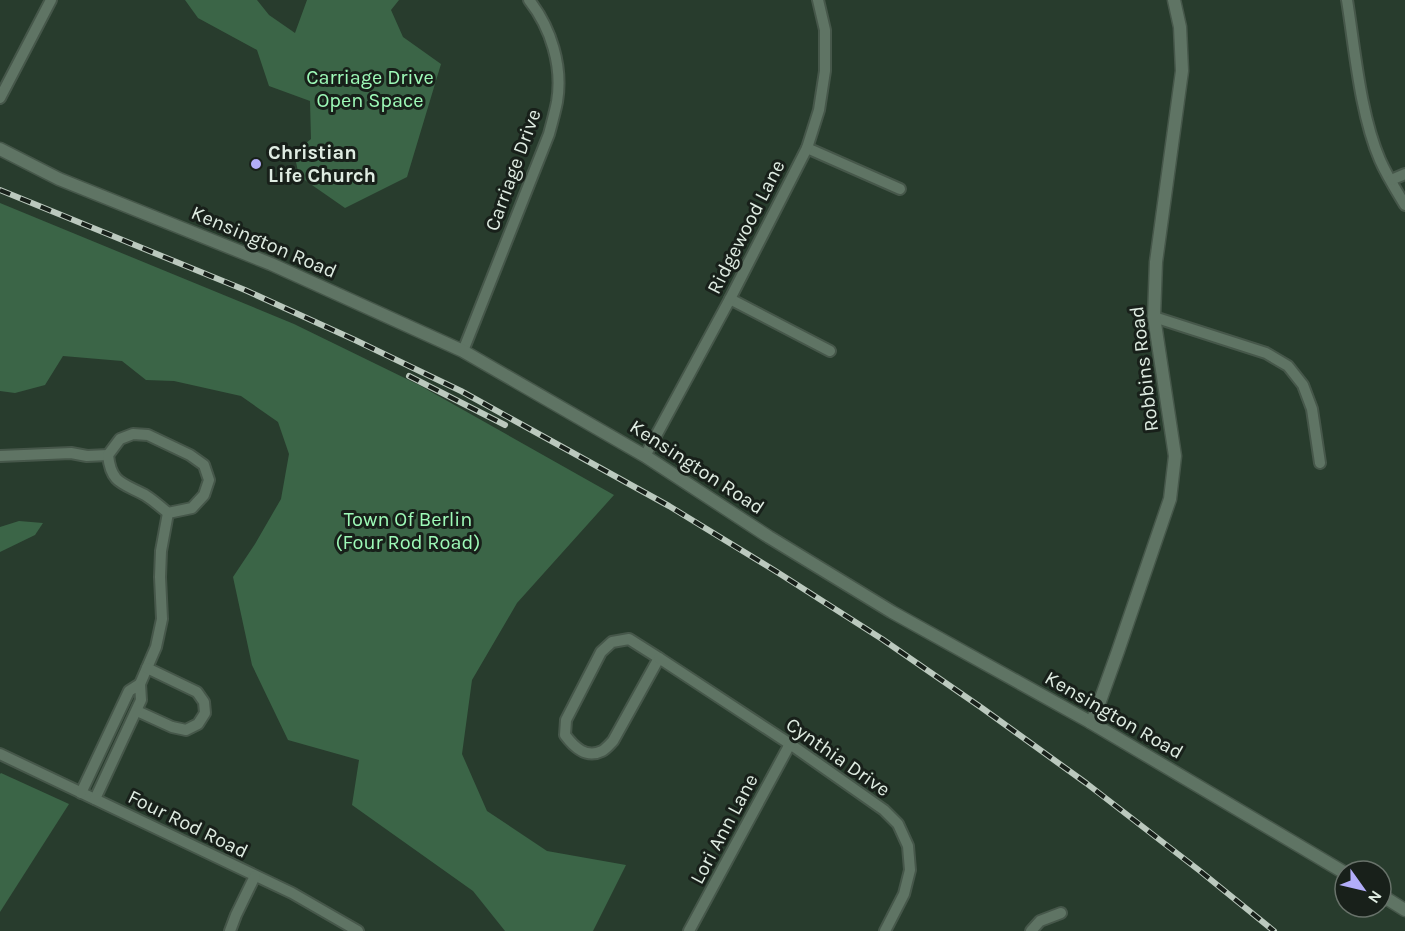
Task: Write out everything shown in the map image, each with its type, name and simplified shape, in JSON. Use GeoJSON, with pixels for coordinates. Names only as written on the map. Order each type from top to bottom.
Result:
{"type":"FeatureCollection","features":[{"type":"Feature","properties":{"kind":"street"},"geometry":{"type":"LineString","coordinates":[[0,98],[51,0]]}},
{"type":"Feature","properties":{"kind":"street","name":"Carriage Drive"},"geometry":{"type":"LineString","coordinates":[[463,351],[549,134],[557,100],[558,70],[552,39],[539,13],[529,0]]}},
{"type":"Feature","properties":{"kind":"street","name":"Ridgewood Lane"},"geometry":{"type":"LineString","coordinates":[[645,456],[730,299],[807,148],[819,110],[825,71],[825,30],[818,0]]}},
{"type":"Feature","properties":{"kind":"street","name":"Robbins Road"},"geometry":{"type":"LineString","coordinates":[[1090,722],[1095,715],[1118,651],[1170,499],[1175,456],[1154,317],[1156,262],[1182,71],[1180,27],[1174,0]]}},
{"type":"Feature","properties":{"kind":"street"},"geometry":{"type":"LineString","coordinates":[[1347,0],[1371,136],[1380,160],[1405,205]]}},
{"type":"Feature","properties":{"kind":"street"},"geometry":{"type":"LineString","coordinates":[[807,148],[900,189]]}},
{"type":"Feature","properties":{"kind":"street","name":"Kensington Road"},"geometry":{"type":"LineString","coordinates":[[0,149],[59,179],[270,264],[463,351],[645,456],[769,537],[892,612],[1090,722],[1333,866]]}},
{"type":"Feature","properties":{"kind":"street"},"geometry":{"type":"LineString","coordinates":[[1391,180],[1405,174]]}},
{"type":"Feature","properties":{"kind":"street"},"geometry":{"type":"LineString","coordinates":[[730,299],[830,351]]}},
{"type":"Feature","properties":{"kind":"street"},"geometry":{"type":"LineString","coordinates":[[1154,317],[1266,353],[1288,366],[1303,386],[1312,409],[1320,463]]}},
{"type":"Feature","properties":{"kind":"street"},"geometry":{"type":"LineString","coordinates":[[133,434],[148,435],[190,455],[204,465],[209,480],[204,495],[192,508],[168,513],[148,497],[118,482],[109,468],[108,455],[120,439],[133,434]]}},
{"type":"Feature","properties":{"kind":"street"},"geometry":{"type":"LineString","coordinates":[[0,456],[71,453],[87,456],[108,455]]}},
{"type":"Feature","properties":{"kind":"street"},"geometry":{"type":"LineString","coordinates":[[95,799],[141,700],[140,684],[156,646],[162,619],[161,551],[168,513]]}},
{"type":"Feature","properties":{"kind":"street","name":"Cynthia Drive"},"geometry":{"type":"LineString","coordinates":[[659,658],[613,741],[601,751],[587,754],[573,746],[565,735],[566,720],[601,652],[612,642],[629,639],[659,658],[790,744],[884,810],[898,824],[908,846],[910,870],[904,894],[885,931]]}},
{"type":"Feature","properties":{"kind":"street"},"geometry":{"type":"LineString","coordinates":[[136,711],[172,727],[186,730],[198,724],[205,714],[204,702],[197,692],[147,668]]}},
{"type":"Feature","properties":{"kind":"street"},"geometry":{"type":"LineString","coordinates":[[81,793],[129,691],[140,684]]}},
{"type":"Feature","properties":{"kind":"street","name":"Lori Ann Lane"},"geometry":{"type":"LineString","coordinates":[[694,929],[790,744]]}},
{"type":"Feature","properties":{"kind":"street","name":"Four Rod Road"},"geometry":{"type":"LineString","coordinates":[[0,754],[309,902],[358,931]]}},
{"type":"Feature","properties":{"kind":"street"},"geometry":{"type":"LineString","coordinates":[[230,931],[255,876]]}},
{"type":"Feature","properties":{"kind":"street"},"geometry":{"type":"LineString","coordinates":[[1030,931],[1040,921],[1061,913]]}},
{"type":"Feature","properties":{"kind":"green space","name":"Carriage Drive Open Space"},"geometry":{"type":"Polygon","coordinates":[[[185,0],[257,0],[269,15],[295,33],[307,0],[399,0],[391,10],[403,37],[441,64],[407,177],[345,208],[299,176],[294,153],[311,139],[310,101],[269,86],[257,50],[198,18],[185,0]]]}},
{"type":"Feature","properties":{"kind":"green space","name":"Town Of Berlin (Four Rod Road)"},"geometry":{"type":"Polygon","coordinates":[[[0,203],[294,324],[419,385],[614,495],[517,603],[472,680],[462,754],[487,811],[547,851],[626,865],[593,931],[505,931],[473,891],[352,805],[359,760],[288,740],[252,665],[233,577],[281,499],[289,454],[278,422],[241,396],[174,381],[146,380],[122,361],[63,356],[45,385],[15,393],[0,391],[0,203]]]}},
{"type":"Feature","properties":{"kind":"green space"},"geometry":{"type":"Polygon","coordinates":[[[19,521],[43,523],[35,535],[0,552],[0,527],[19,521]]]}},
{"type":"Feature","properties":{"kind":"green space"},"geometry":{"type":"Polygon","coordinates":[[[0,774],[69,804],[0,912],[0,774]]]}},
{"type":"Feature","properties":{"kind":"railway"},"geometry":{"type":"LineString","coordinates":[[0,190],[245,290],[355,340],[461,391],[669,506],[882,639],[982,708],[1086,783],[1274,931]]}},
{"type":"Feature","properties":{"kind":"railway"},"geometry":{"type":"LineString","coordinates":[[409,376],[505,425]]}},
{"type":"Feature","properties":{"kind":"place","name":"Christian Life Church"},"geometry":{"type":"Point","coordinates":[256,164]}}]}
